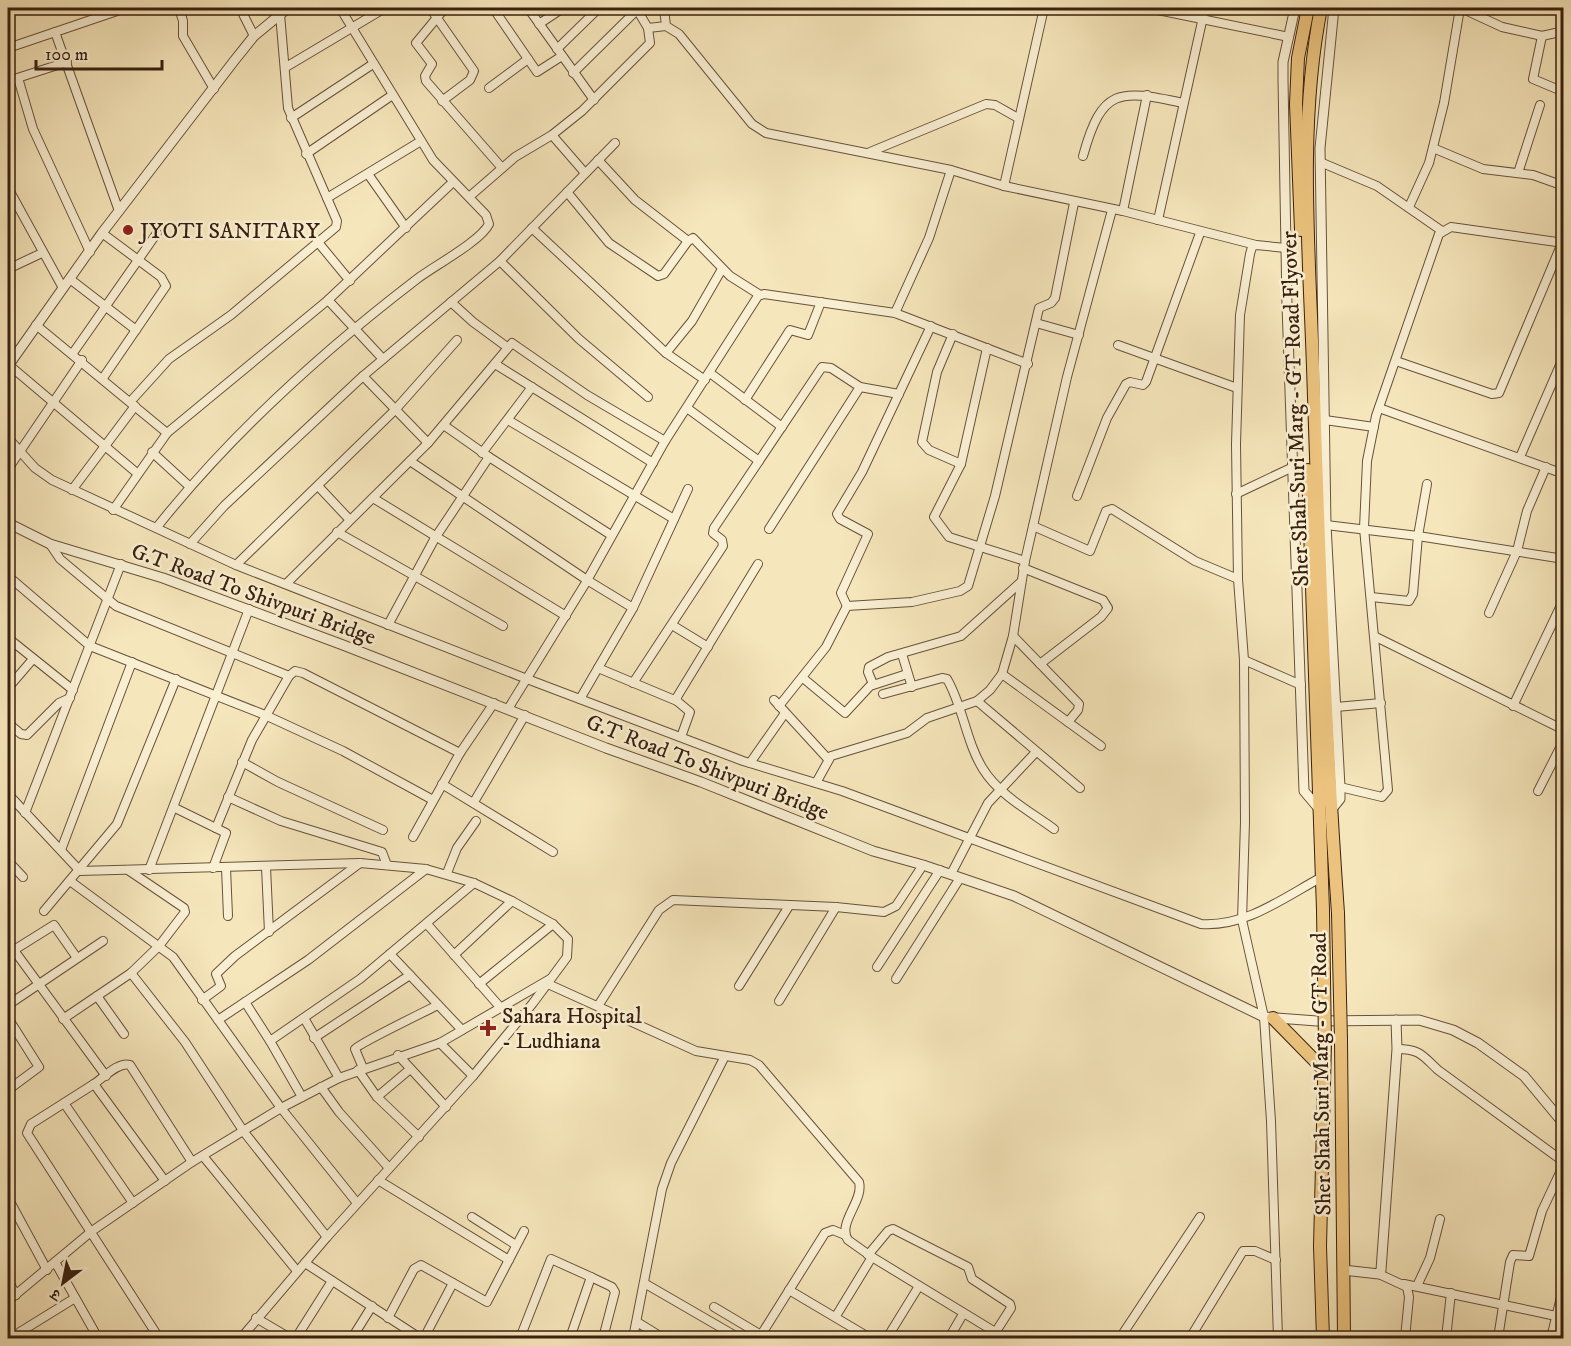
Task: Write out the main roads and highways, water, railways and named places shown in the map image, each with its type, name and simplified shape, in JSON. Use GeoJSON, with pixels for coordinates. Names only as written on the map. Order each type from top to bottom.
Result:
{"type":"FeatureCollection","features":[{"type":"Feature","properties":{"kind":"main road","name":"Sher Shah Suri Marg - GT Road Flyover"},"geometry":{"type":"LineString","coordinates":[[1308,8],[1298,58],[1296,104],[1330,791],[1325,810]]}},
{"type":"Feature","properties":{"kind":"main road","name":"Sher Shah Suri Marg - GT Road Flyover"},"geometry":{"type":"LineString","coordinates":[[1321,8],[1313,44],[1310,86],[1308,214],[1324,701],[1330,791]]}},
{"type":"Feature","properties":{"kind":"main road","name":"Sher Shah Suri Marg - GT Road"},"geometry":{"type":"LineString","coordinates":[[1323,1338],[1320,1246],[1325,1044],[1322,877],[1325,810]]}},
{"type":"Feature","properties":{"kind":"main road","name":"Sher Shah Suri Marg - GT Road"},"geometry":{"type":"LineString","coordinates":[[1325,810],[1338,913],[1344,1338]]}},
{"type":"Feature","properties":{"kind":"main road"},"geometry":{"type":"LineString","coordinates":[[1268,1017],[1324,1070]]}},
{"type":"Feature","properties":{"kind":"place","name":"JYOTI SANITARY"},"geometry":{"type":"Point","coordinates":[128,230]}},
{"type":"Feature","properties":{"kind":"place","name":"Sahara Hospital - Ludhiana"},"geometry":{"type":"Point","coordinates":[488,1028]}}]}
